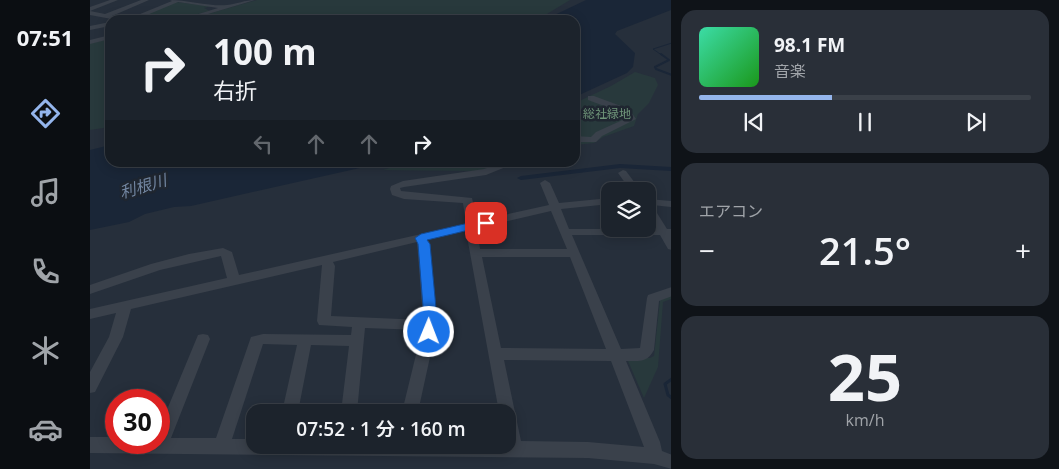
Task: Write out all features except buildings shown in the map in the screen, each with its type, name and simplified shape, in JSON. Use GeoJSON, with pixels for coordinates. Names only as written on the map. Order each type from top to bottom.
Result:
{"type":"FeatureCollection","features":[{"type":"Feature","properties":{"kind":"street"},"geometry":{"type":"LineString","coordinates":[[90,11],[115,0]]}},
{"type":"Feature","properties":{"kind":"street"},"geometry":{"type":"LineString","coordinates":[[108,15],[146,0]]}},
{"type":"Feature","properties":{"kind":"street"},"geometry":{"type":"LineString","coordinates":[[140,15],[175,0],[227,8]]}},
{"type":"Feature","properties":{"kind":"street"},"geometry":{"type":"LineString","coordinates":[[215,6],[225,0]]}},
{"type":"Feature","properties":{"kind":"street"},"geometry":{"type":"LineString","coordinates":[[201,15],[252,0]]}},
{"type":"Feature","properties":{"kind":"street"},"geometry":{"type":"LineString","coordinates":[[90,11],[105,16]]}},
{"type":"Feature","properties":{"kind":"street"},"geometry":{"type":"LineString","coordinates":[[90,28],[105,25]]}},
{"type":"Feature","properties":{"kind":"street"},"geometry":{"type":"LineString","coordinates":[[90,42],[105,39]]}},
{"type":"Feature","properties":{"kind":"street"},"geometry":{"type":"LineString","coordinates":[[580,140],[593,140],[599,134],[632,119],[626,111],[591,98]]}},
{"type":"Feature","properties":{"kind":"street"},"geometry":{"type":"LineString","coordinates":[[502,167],[492,171],[403,184],[395,188],[396,193],[404,196],[466,198],[472,220],[471,226],[475,253],[505,404]]}},
{"type":"Feature","properties":{"kind":"street"},"geometry":{"type":"LineString","coordinates":[[623,173],[630,182]]}},
{"type":"Feature","properties":{"kind":"street"},"geometry":{"type":"LineString","coordinates":[[545,183],[652,442],[654,456]]}},
{"type":"Feature","properties":{"kind":"street"},"geometry":{"type":"LineString","coordinates":[[90,314],[555,207],[601,202]]}},
{"type":"Feature","properties":{"kind":"street"},"geometry":{"type":"LineString","coordinates":[[656,203],[671,204]]}},
{"type":"Feature","properties":{"kind":"street"},"geometry":{"type":"LineString","coordinates":[[656,218],[667,232]]}},
{"type":"Feature","properties":{"kind":"street"},"geometry":{"type":"LineString","coordinates":[[566,232],[667,232]]}},
{"type":"Feature","properties":{"kind":"street"},"geometry":{"type":"LineString","coordinates":[[412,404],[430,325],[424,244],[421,238]]}},
{"type":"Feature","properties":{"kind":"street"},"geometry":{"type":"LineString","coordinates":[[90,290],[138,273],[224,252],[228,255],[234,281]]}},
{"type":"Feature","properties":{"kind":"street"},"geometry":{"type":"LineString","coordinates":[[475,253],[575,253]]}},
{"type":"Feature","properties":{"kind":"street"},"geometry":{"type":"LineString","coordinates":[[326,260],[329,266],[323,319],[430,325]]}},
{"type":"Feature","properties":{"kind":"street"},"geometry":{"type":"LineString","coordinates":[[496,354],[645,354],[653,298],[671,290]]}},
{"type":"Feature","properties":{"kind":"street"},"geometry":{"type":"LineString","coordinates":[[90,387],[116,337],[125,306]]}},
{"type":"Feature","properties":{"kind":"street"},"geometry":{"type":"LineString","coordinates":[[350,404],[359,322]]}},
{"type":"Feature","properties":{"kind":"street"},"geometry":{"type":"LineString","coordinates":[[170,421],[203,339]]}},
{"type":"Feature","properties":{"kind":"street"},"geometry":{"type":"LineString","coordinates":[[221,447],[256,341],[262,339],[357,341]]}},
{"type":"Feature","properties":{"kind":"street"},"geometry":{"type":"LineString","coordinates":[[292,404],[305,340]]}},
{"type":"Feature","properties":{"kind":"street"},"geometry":{"type":"LineString","coordinates":[[90,446],[105,446]]}},
{"type":"Feature","properties":{"kind":"street"},"geometry":{"type":"LineString","coordinates":[[170,446],[246,447]]}},
{"type":"Feature","properties":{"kind":"street"},"geometry":{"type":"LineString","coordinates":[[516,450],[588,450],[654,456],[671,463]]}},
{"type":"Feature","properties":{"kind":"green space"},"geometry":{"type":"Polygon","coordinates":[[[257,0],[570,0],[545,15],[204,15],[257,0]]]}},
{"type":"Feature","properties":{"kind":"green space"},"geometry":{"type":"Polygon","coordinates":[[[176,2],[211,6],[204,8],[210,11],[194,15],[144,15],[176,2]]]}},
{"type":"Feature","properties":{"kind":"green space"},"geometry":{"type":"Polygon","coordinates":[[[105,40],[105,128],[90,130],[90,43],[105,40]]]}},
{"type":"Feature","properties":{"kind":"green space","name":"総社緑地"},"geometry":{"type":"Polygon","coordinates":[[[635,72],[655,78],[658,85],[649,103],[638,114],[634,126],[603,137],[594,143],[580,144],[580,101],[635,72]]]}},
{"type":"Feature","properties":{"kind":"green space"},"geometry":{"type":"Polygon","coordinates":[[[393,167],[496,167],[475,171],[383,170],[393,167]]]}},
{"type":"Feature","properties":{"kind":"green space"},"geometry":{"type":"Polygon","coordinates":[[[671,295],[671,299],[663,302],[658,367],[644,398],[628,361],[631,358],[650,358],[654,356],[660,300],[671,295]]]}},
{"type":"Feature","properties":{"kind":"water"},"geometry":{"type":"Polygon","coordinates":[[[586,0],[671,0],[671,10],[617,31],[615,34],[635,53],[633,67],[627,73],[580,95],[580,15],[554,15],[586,0]]]}},
{"type":"Feature","properties":{"kind":"water","name":"利根川"},"geometry":{"type":"Polygon","coordinates":[[[105,146],[105,167],[364,167],[191,206],[174,207],[145,214],[129,222],[90,230],[90,150],[105,146]]]}},
{"type":"Feature","properties":{"kind":"waterway"},"geometry":{"type":"LineString","coordinates":[[663,56],[653,49],[671,43]]}},
{"type":"Feature","properties":{"kind":"waterway"},"geometry":{"type":"LineString","coordinates":[[661,54],[669,60],[655,67],[671,75]]}},
{"type":"Feature","properties":{"kind":"waterway"},"geometry":{"type":"LineString","coordinates":[[521,178],[620,166],[671,169]]}},
{"type":"Feature","properties":{"kind":"waterway"},"geometry":{"type":"LineString","coordinates":[[671,380],[665,384],[668,395],[671,397]]}},
{"type":"Feature","properties":{"kind":"route"},"geometry":{"type":"LineString","coordinates":[[429,332],[430,319],[424,244],[421,238],[486,223]]}}]}
